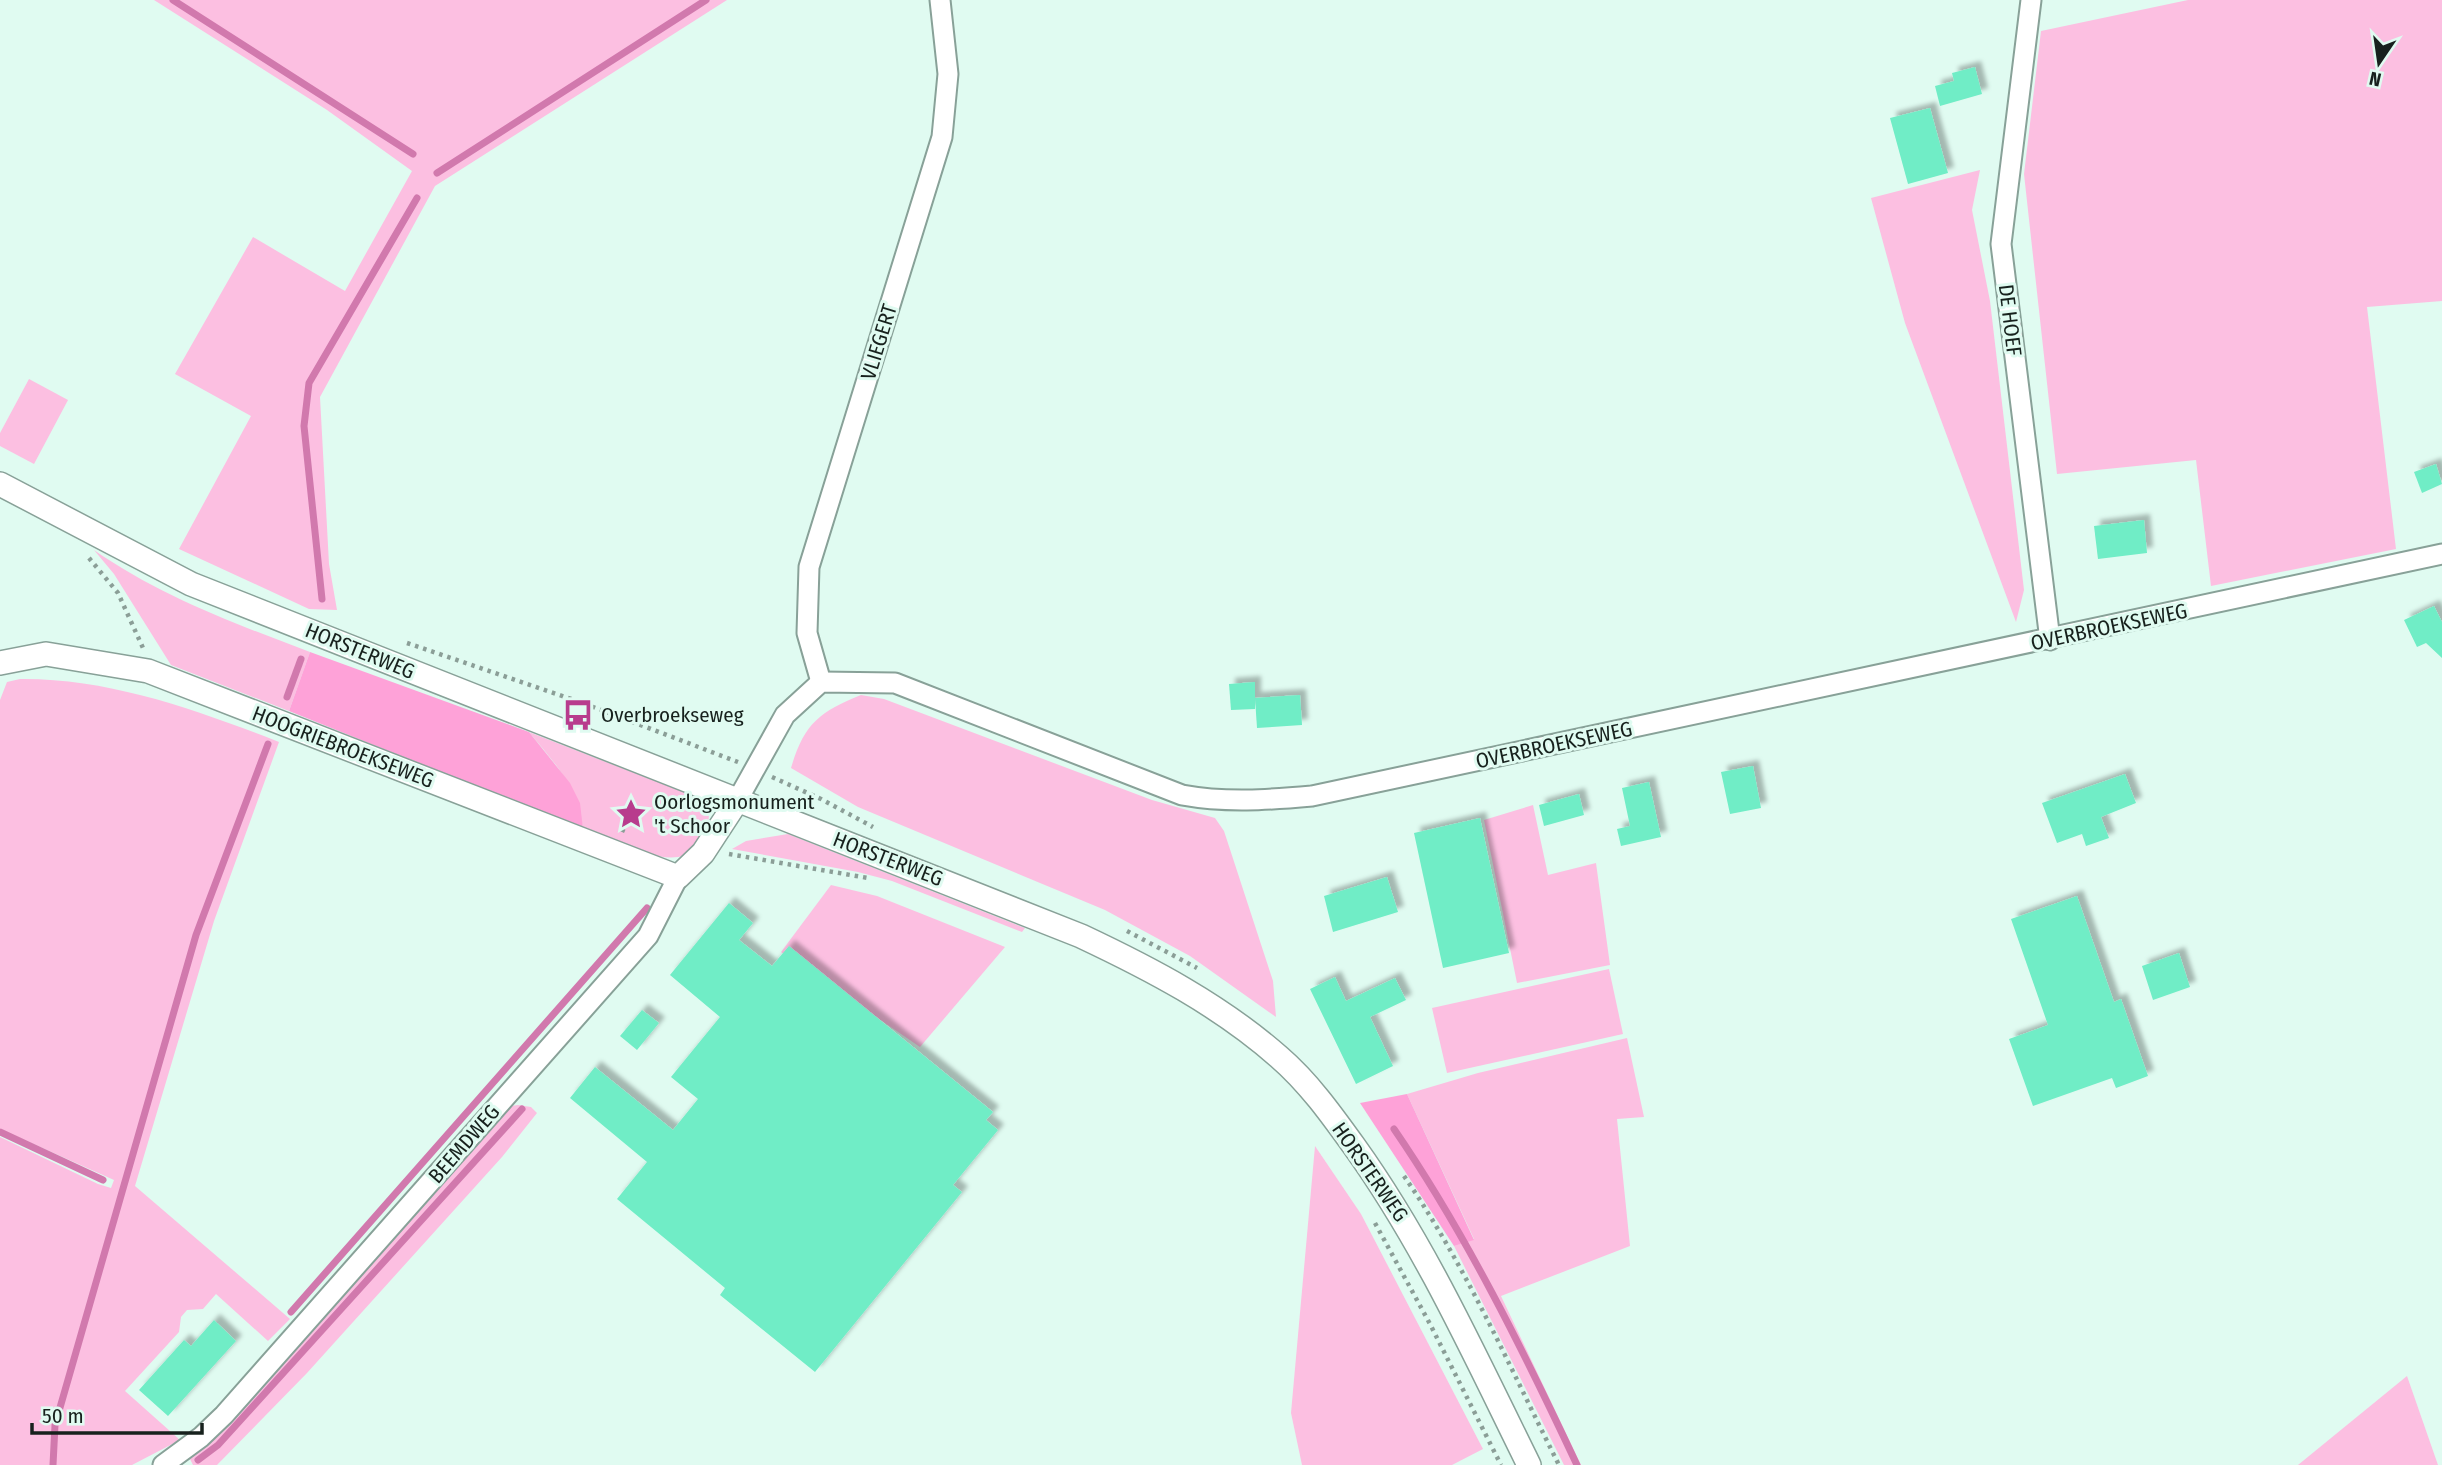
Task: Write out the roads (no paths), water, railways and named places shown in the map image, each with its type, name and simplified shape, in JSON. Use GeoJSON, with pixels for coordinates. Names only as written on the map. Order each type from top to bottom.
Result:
{"type":"FeatureCollection","features":[{"type":"Feature","properties":{"kind":"street","name":"VLIEGERT"},"geometry":{"type":"LineString","coordinates":[[821,682],[807,633],[809,567],[942,137],[948,74],[940,0]]}},
{"type":"Feature","properties":{"kind":"street","name":"DE HOEF"},"geometry":{"type":"LineString","coordinates":[[2031,0],[2001,244],[2050,640]]}},
{"type":"Feature","properties":{"kind":"street","name":"HORSTERWEG"},"geometry":{"type":"LineString","coordinates":[[0,484],[191,584],[737,801],[932,875],[1126,957],[1198,997],[1280,1058],[1317,1097],[1393,1202],[1419,1246],[1529,1465]]}},
{"type":"Feature","properties":{"kind":"street","name":"OVERBROEKSEWEG"},"geometry":{"type":"LineString","coordinates":[[821,682],[895,684],[1182,795],[1219,801],[1250,802],[1312,796],[2442,554]]}},
{"type":"Feature","properties":{"kind":"street","name":"HOOGRIEBROEKSEWEG"},"geometry":{"type":"LineString","coordinates":[[0,663],[46,654],[148,671],[678,877]]}},
{"type":"Feature","properties":{"kind":"street"},"geometry":{"type":"LineString","coordinates":[[737,801],[785,715],[821,682]]}},
{"type":"Feature","properties":{"kind":"street","name":"BEEMDWEG"},"geometry":{"type":"LineString","coordinates":[[163,1465],[225,1415],[648,936],[678,877],[703,853],[737,801]]}},
{"type":"Feature","properties":{"kind":"waterway"},"geometry":{"type":"LineString","coordinates":[[173,0],[413,154]]}},
{"type":"Feature","properties":{"kind":"waterway"},"geometry":{"type":"LineString","coordinates":[[437,173],[706,0]]}},
{"type":"Feature","properties":{"kind":"waterway"},"geometry":{"type":"LineString","coordinates":[[322,599],[304,426],[309,383],[417,198]]}},
{"type":"Feature","properties":{"kind":"waterway"},"geometry":{"type":"LineString","coordinates":[[287,697],[301,659]]}},
{"type":"Feature","properties":{"kind":"waterway"},"geometry":{"type":"LineString","coordinates":[[53,1465],[55,1425],[196,935],[268,744]]}},
{"type":"Feature","properties":{"kind":"waterway"},"geometry":{"type":"LineString","coordinates":[[291,1312],[647,908]]}},
{"type":"Feature","properties":{"kind":"waterway"},"geometry":{"type":"LineString","coordinates":[[198,1460],[218,1445],[522,1109]]}},
{"type":"Feature","properties":{"kind":"waterway"},"geometry":{"type":"LineString","coordinates":[[1394,1129],[1445,1210],[1492,1293],[1577,1465]]}},
{"type":"Feature","properties":{"kind":"waterway"},"geometry":{"type":"LineString","coordinates":[[0,1132],[103,1180]]}},
{"type":"Feature","properties":{"kind":"place","name":"Overbroekseweg"},"geometry":{"type":"Point","coordinates":[578,715]}},
{"type":"Feature","properties":{"kind":"place","name":"Oorlogsmonument 't Schoor"},"geometry":{"type":"Point","coordinates":[631,814]}}]}
